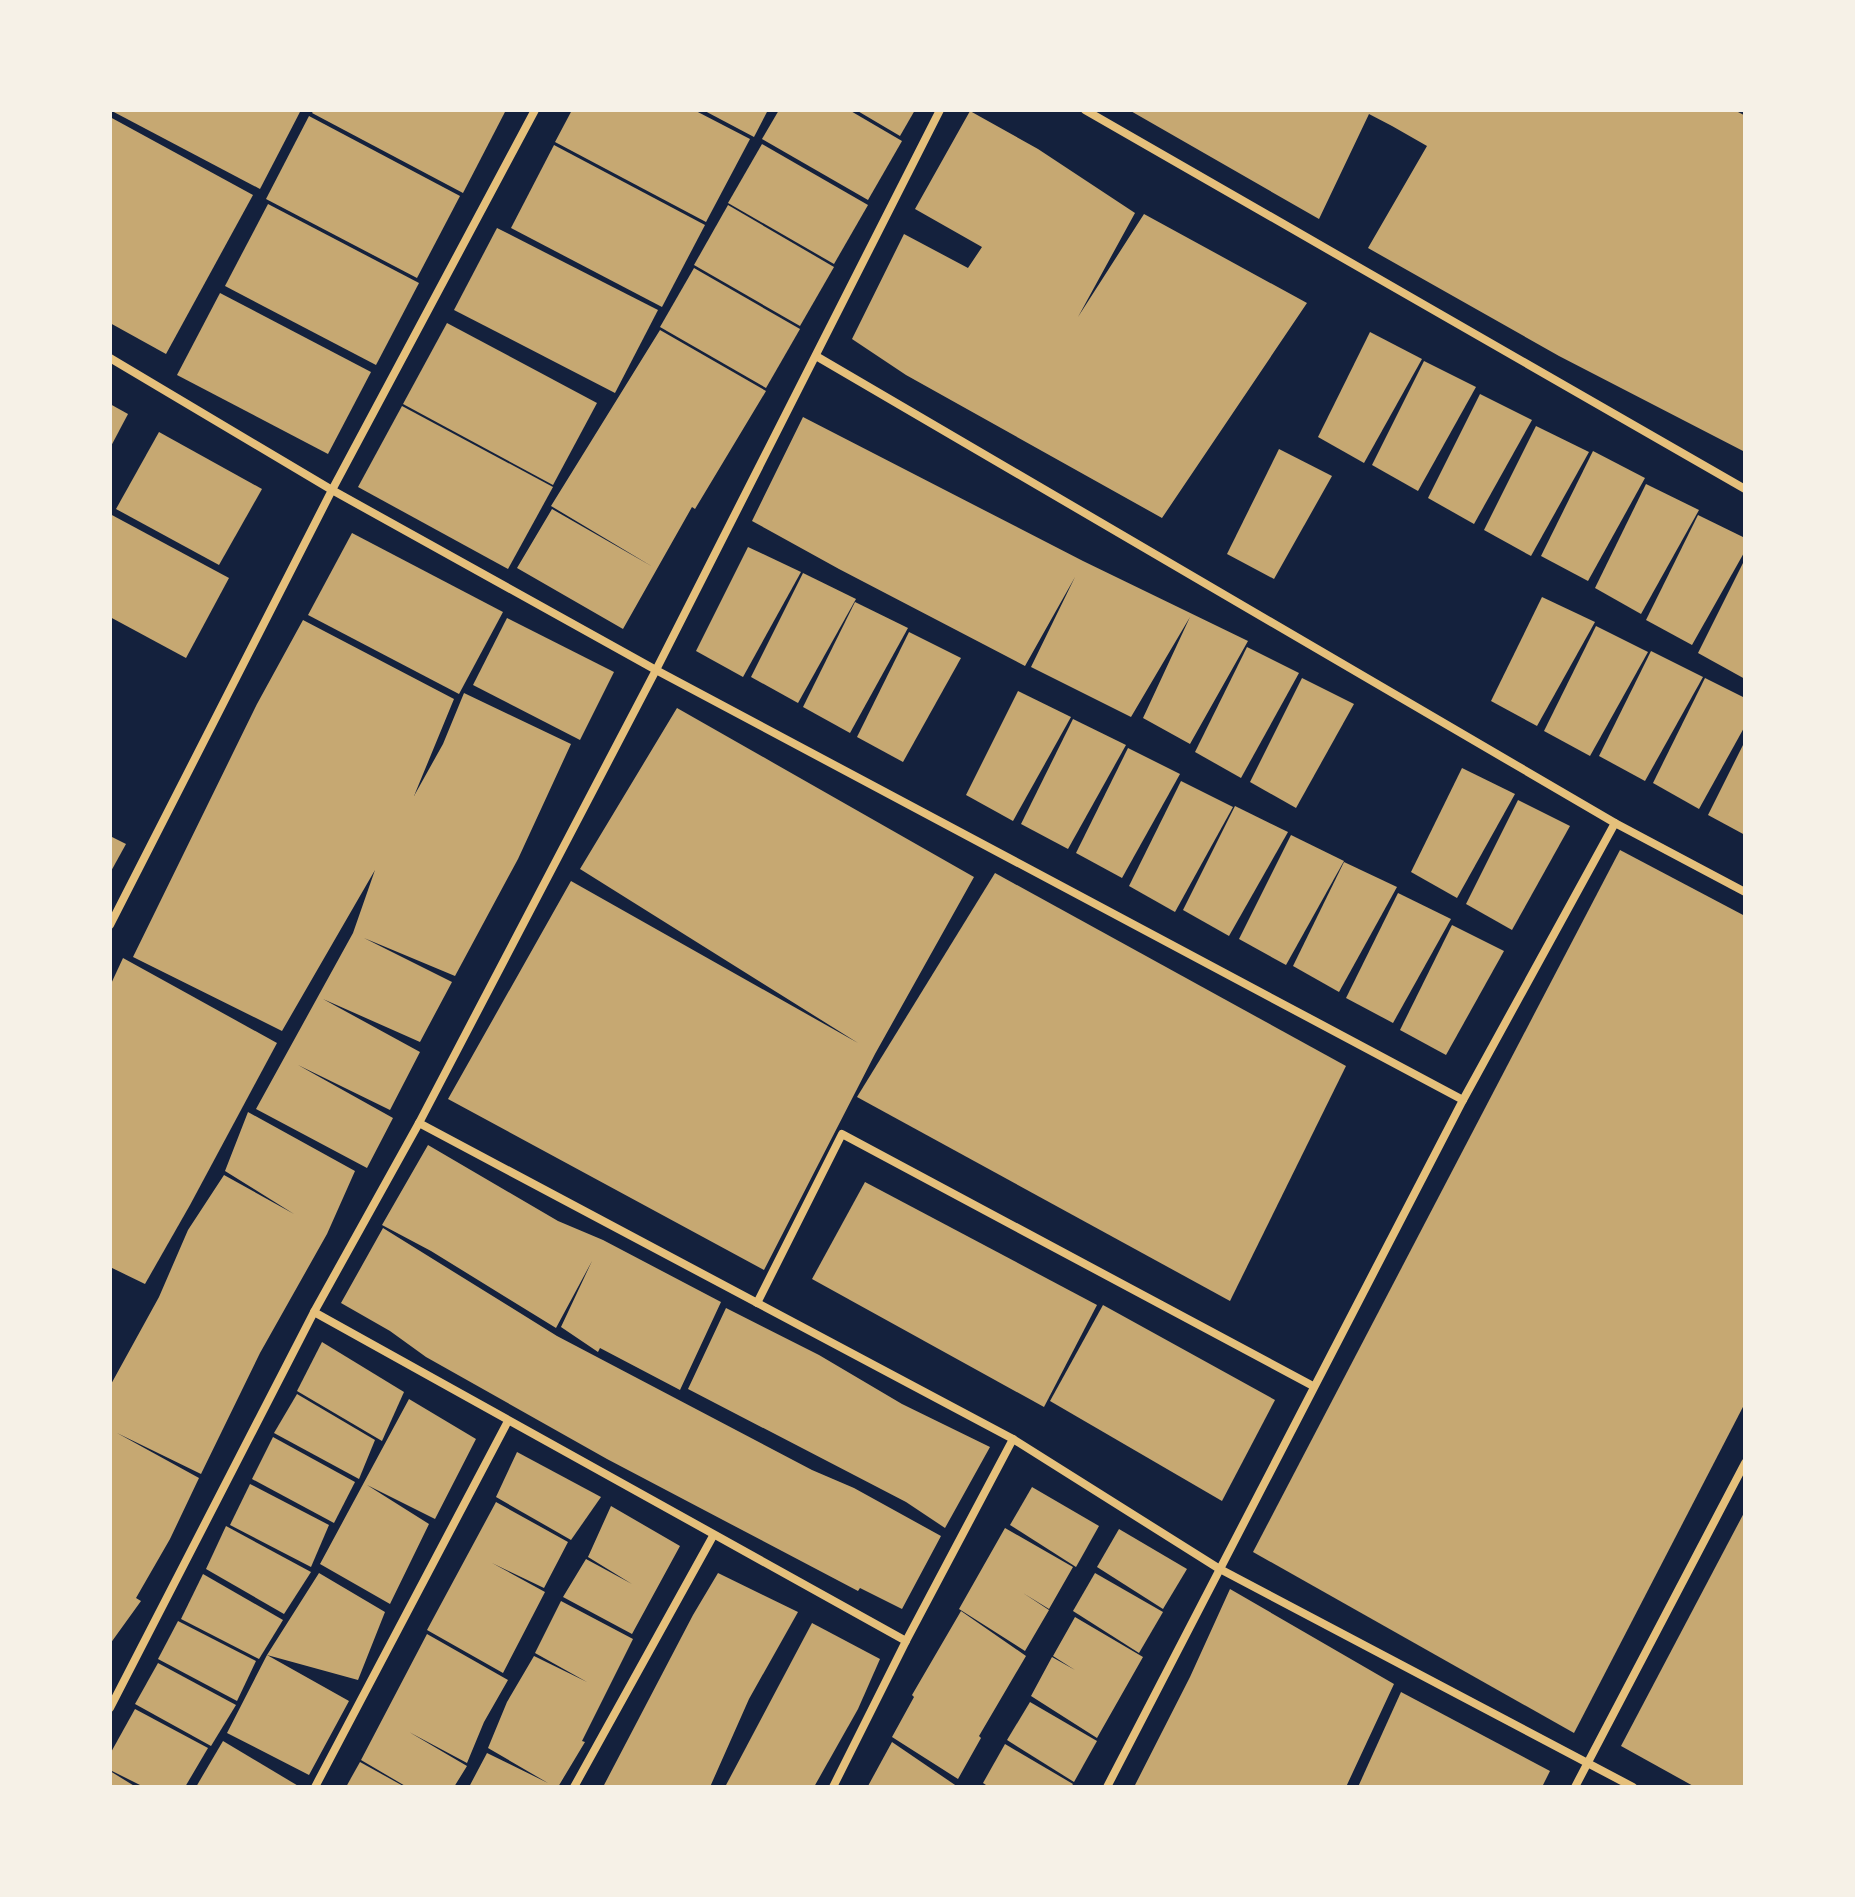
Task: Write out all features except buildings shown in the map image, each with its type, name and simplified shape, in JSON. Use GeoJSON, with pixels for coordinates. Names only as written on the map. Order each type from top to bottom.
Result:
{"type":"FeatureCollection","features":[{"type":"Feature","properties":{"kind":"street"},"geometry":{"type":"LineString","coordinates":[[110,925],[332,490],[535,110]]}},
{"type":"Feature","properties":{"kind":"street"},"geometry":{"type":"LineString","coordinates":[[110,1708],[314,1312],[419,1123],[656,670],[940,110]]}},
{"type":"Feature","properties":{"kind":"street"},"geometry":{"type":"LineString","coordinates":[[1085,110],[1745,489]]}},
{"type":"Feature","properties":{"kind":"street"},"geometry":{"type":"LineString","coordinates":[[816,356],[1615,823],[1745,892]]}},
{"type":"Feature","properties":{"kind":"street"},"geometry":{"type":"LineString","coordinates":[[110,358],[332,490],[656,670],[1463,1100]]}},
{"type":"Feature","properties":{"kind":"street"},"geometry":{"type":"LineString","coordinates":[[1107,1787],[1463,1100],[1615,823]]}},
{"type":"Feature","properties":{"kind":"street"},"geometry":{"type":"LineString","coordinates":[[419,1123],[1013,1439],[1218,1568],[1633,1787]]}},
{"type":"Feature","properties":{"kind":"street"},"geometry":{"type":"LineString","coordinates":[[757,1303],[842,1134],[1313,1386]]}},
{"type":"Feature","properties":{"kind":"street"},"geometry":{"type":"LineString","coordinates":[[314,1312],[906,1641]]}},
{"type":"Feature","properties":{"kind":"street"},"geometry":{"type":"LineString","coordinates":[[315,1787],[508,1421]]}},
{"type":"Feature","properties":{"kind":"street"},"geometry":{"type":"LineString","coordinates":[[833,1787],[1013,1439]]}},
{"type":"Feature","properties":{"kind":"street"},"geometry":{"type":"LineString","coordinates":[[1575,1787],[1745,1463]]}},
{"type":"Feature","properties":{"kind":"street"},"geometry":{"type":"LineString","coordinates":[[574,1787],[713,1536]]}}]}
